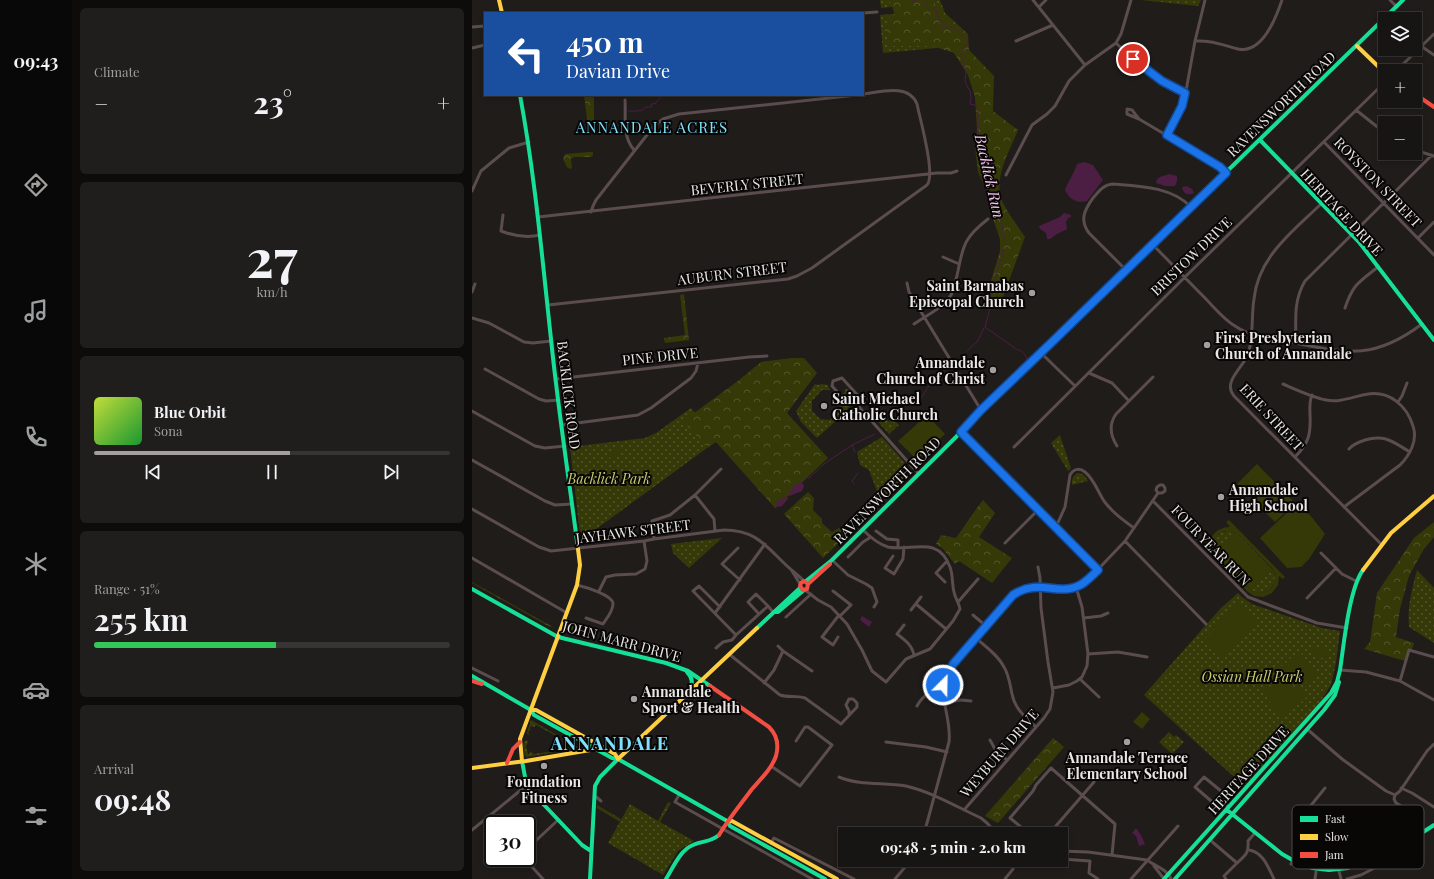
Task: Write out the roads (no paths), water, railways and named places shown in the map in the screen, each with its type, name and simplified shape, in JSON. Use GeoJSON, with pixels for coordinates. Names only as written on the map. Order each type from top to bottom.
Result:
{"type":"FeatureCollection","features":[{"type":"Feature","properties":{"kind":"main road"},"geometry":{"type":"LineString","coordinates":[[499,0],[502,12]]}},
{"type":"Feature","properties":{"kind":"main road","name":"RAVENSWORTH ROAD"},"geometry":{"type":"LineString","coordinates":[[590,879],[594,795],[595,786],[598,779],[773,612],[826,569],[832,560],[961,432],[981,410],[1042,353],[1403,0]]}},
{"type":"Feature","properties":{"kind":"main road"},"geometry":{"type":"LineString","coordinates":[[1357,46],[1378,66]]}},
{"type":"Feature","properties":{"kind":"main road","name":"BACKLICK ROAD"},"geometry":{"type":"LineString","coordinates":[[520,96],[529,142],[551,341],[580,567],[577,585],[520,742],[522,761],[528,786]]}},
{"type":"Feature","properties":{"kind":"main road"},"geometry":{"type":"LineString","coordinates":[[1422,99],[1434,107]]}},
{"type":"Feature","properties":{"kind":"main road","name":"HERITAGE DRIVE"},"geometry":{"type":"LineString","coordinates":[[1260,140],[1352,234],[1434,340]]}},
{"type":"Feature","properties":{"kind":"main road","name":"HERITAGE DRIVE"},"geometry":{"type":"LineString","coordinates":[[1164,879],[1228,808],[1305,727],[1324,710],[1335,695],[1339,683],[1356,581],[1382,544],[1400,525],[1434,496]]}},
{"type":"Feature","properties":{"kind":"main road","name":"JOHN MARR DRIVE"},"geometry":{"type":"LineString","coordinates":[[472,589],[558,637],[680,667],[702,680],[774,732],[778,747],[775,759],[771,766]]}},
{"type":"Feature","properties":{"kind":"main road"},"geometry":{"type":"LineString","coordinates":[[680,667],[692,678],[689,692]]}},
{"type":"Feature","properties":{"kind":"main road"},"geometry":{"type":"LineString","coordinates":[[472,676],[531,710],[536,710],[615,754],[618,759]]}},
{"type":"Feature","properties":{"kind":"main road"},"geometry":{"type":"LineString","coordinates":[[472,681],[490,687]]}},
{"type":"Feature","properties":{"kind":"main road"},"geometry":{"type":"LineString","coordinates":[[531,710],[534,715],[612,758],[618,759],[727,821],[734,822],[837,879]]}},
{"type":"Feature","properties":{"kind":"main road","name":"HERITAGE DRIVE"},"geometry":{"type":"LineString","coordinates":[[1174,879],[1210,840],[1305,727]]}},
{"type":"Feature","properties":{"kind":"main road"},"geometry":{"type":"LineString","coordinates":[[507,763],[513,749],[520,742]]}},
{"type":"Feature","properties":{"kind":"main road"},"geometry":{"type":"LineString","coordinates":[[472,768],[596,749]]}},
{"type":"Feature","properties":{"kind":"main road"},"geometry":{"type":"LineString","coordinates":[[666,879],[684,851],[693,845],[711,840],[718,835],[727,821],[771,766]]}},
{"type":"Feature","properties":{"kind":"main road"},"geometry":{"type":"LineString","coordinates":[[528,786],[532,793],[582,845],[591,851]]}},
{"type":"Feature","properties":{"kind":"main road"},"geometry":{"type":"LineString","coordinates":[[1228,808],[1232,814],[1254,834],[1291,864]]}},
{"type":"Feature","properties":{"kind":"main road"},"geometry":{"type":"LineString","coordinates":[[727,821],[730,826],[825,879]]}},
{"type":"Feature","properties":{"kind":"main road"},"geometry":{"type":"LineString","coordinates":[[1424,831],[1434,825]]}},
{"type":"Feature","properties":{"kind":"main road"},"geometry":{"type":"LineString","coordinates":[[1303,869],[1316,872],[1339,871],[1344,869]]}},
{"type":"Feature","properties":{"kind":"street"},"geometry":{"type":"LineString","coordinates":[[1033,0],[1085,65]]}},
{"type":"Feature","properties":{"kind":"street"},"geometry":{"type":"LineString","coordinates":[[1039,7],[1046,0]]}},
{"type":"Feature","properties":{"kind":"street"},"geometry":{"type":"LineString","coordinates":[[1006,175],[1032,125],[1051,110],[1069,81],[1085,65],[1116,43],[1121,34],[1131,0]]}},
{"type":"Feature","properties":{"kind":"street"},"geometry":{"type":"LineString","coordinates":[[1167,135],[1182,106],[1205,0]]}},
{"type":"Feature","properties":{"kind":"street"},"geometry":{"type":"LineString","coordinates":[[1195,41],[1211,42],[1242,49],[1250,48],[1257,44],[1265,36],[1274,20],[1282,0]]}},
{"type":"Feature","properties":{"kind":"street"},"geometry":{"type":"LineString","coordinates":[[1390,0],[1396,7]]}},
{"type":"Feature","properties":{"kind":"street"},"geometry":{"type":"LineString","coordinates":[[864,14],[877,12]]}},
{"type":"Feature","properties":{"kind":"street"},"geometry":{"type":"LineString","coordinates":[[1016,41],[1053,25]]}},
{"type":"Feature","properties":{"kind":"street"},"geometry":{"type":"LineString","coordinates":[[472,27],[484,26]]}},
{"type":"Feature","properties":{"kind":"street"},"geometry":{"type":"LineString","coordinates":[[1422,45],[1434,34]]}},
{"type":"Feature","properties":{"kind":"street"},"geometry":{"type":"LineString","coordinates":[[1116,43],[1137,63],[1162,81],[1185,93]]}},
{"type":"Feature","properties":{"kind":"street"},"geometry":{"type":"LineString","coordinates":[[472,48],[484,46]]}},
{"type":"Feature","properties":{"kind":"street"},"geometry":{"type":"LineString","coordinates":[[1422,47],[1434,55]]}},
{"type":"Feature","properties":{"kind":"street"},"geometry":{"type":"LineString","coordinates":[[1403,64],[1411,56]]}},
{"type":"Feature","properties":{"kind":"street","name":"BRISTOW DRIVE"},"geometry":{"type":"LineString","coordinates":[[1014,447],[1185,277],[1378,89]]}},
{"type":"Feature","properties":{"kind":"street"},"geometry":{"type":"LineString","coordinates":[[864,94],[902,91],[914,97],[917,104],[930,174]]}},
{"type":"Feature","properties":{"kind":"street"},"geometry":{"type":"LineString","coordinates":[[591,212],[596,200],[634,150],[654,126],[663,119],[674,115],[848,96]]}},
{"type":"Feature","properties":{"kind":"street"},"geometry":{"type":"LineString","coordinates":[[626,100],[626,133],[628,142],[634,150]]}},
{"type":"Feature","properties":{"kind":"street"},"geometry":{"type":"LineString","coordinates":[[1356,110],[1378,127]]}},
{"type":"Feature","properties":{"kind":"street"},"geometry":{"type":"LineString","coordinates":[[1140,119],[1220,167],[1226,173]]}},
{"type":"Feature","properties":{"kind":"street"},"geometry":{"type":"LineString","coordinates":[[472,191],[481,171],[509,148],[529,142]]}},
{"type":"Feature","properties":{"kind":"street","name":"ROYSTON STREET"},"geometry":{"type":"LineString","coordinates":[[1324,142],[1434,255]]}},
{"type":"Feature","properties":{"kind":"street"},"geometry":{"type":"LineString","coordinates":[[1296,343],[1295,307],[1302,285],[1311,273],[1433,156],[1422,152]]}},
{"type":"Feature","properties":{"kind":"street","name":"BEVERLY STREET"},"geometry":{"type":"LineString","coordinates":[[538,217],[930,174],[951,173],[957,171]]}},
{"type":"Feature","properties":{"kind":"street","name":"AUBURN STREET"},"geometry":{"type":"LineString","coordinates":[[548,305],[788,279],[797,276],[812,268],[927,185],[930,181],[930,174]]}},
{"type":"Feature","properties":{"kind":"street"},"geometry":{"type":"LineString","coordinates":[[1126,270],[1089,233],[1085,226],[1083,218],[1085,210],[1101,188],[1114,184],[1159,190],[1184,200],[1191,207]]}},
{"type":"Feature","properties":{"kind":"street","name":"ERIE STREET"},"geometry":{"type":"LineString","coordinates":[[1321,204],[1277,247],[1262,268],[1255,290],[1252,335],[1247,355],[1231,380],[1230,390],[1234,396],[1382,544]]}},
{"type":"Feature","properties":{"kind":"street"},"geometry":{"type":"LineString","coordinates":[[503,215],[501,231],[511,235],[531,237],[540,236]]}},
{"type":"Feature","properties":{"kind":"street"},"geometry":{"type":"LineString","coordinates":[[914,324],[939,308],[950,296],[955,285],[962,249],[976,228],[988,219]]}},
{"type":"Feature","properties":{"kind":"street"},"geometry":{"type":"LineString","coordinates":[[1418,238],[1434,222]]}},
{"type":"Feature","properties":{"kind":"street"},"geometry":{"type":"LineString","coordinates":[[1153,245],[1229,322],[1252,335],[1342,351],[1369,350],[1394,342],[1409,334],[1422,324]]}},
{"type":"Feature","properties":{"kind":"street"},"geometry":{"type":"LineString","coordinates":[[943,256],[959,264]]}},
{"type":"Feature","properties":{"kind":"street"},"geometry":{"type":"LineString","coordinates":[[1345,308],[1350,294],[1355,286],[1378,267]]}},
{"type":"Feature","properties":{"kind":"street"},"geometry":{"type":"LineString","coordinates":[[907,283],[909,292],[981,410]]}},
{"type":"Feature","properties":{"kind":"street"},"geometry":{"type":"LineString","coordinates":[[472,292],[475,284]]}},
{"type":"Feature","properties":{"kind":"street"},"geometry":{"type":"LineString","coordinates":[[472,318],[489,323],[529,343],[551,341]]}},
{"type":"Feature","properties":{"kind":"street"},"geometry":{"type":"LineString","coordinates":[[1042,353],[1075,386]]}},
{"type":"Feature","properties":{"kind":"street","name":"PINE DRIVE"},"geometry":{"type":"LineString","coordinates":[[556,379],[767,356]]}},
{"type":"Feature","properties":{"kind":"street"},"geometry":{"type":"LineString","coordinates":[[562,425],[631,417],[643,413],[691,378],[696,371],[698,363]]}},
{"type":"Feature","properties":{"kind":"street"},"geometry":{"type":"LineString","coordinates":[[485,369],[539,399],[546,401],[559,400]]}},
{"type":"Feature","properties":{"kind":"street"},"geometry":{"type":"LineString","coordinates":[[1089,373],[1112,383],[1129,401]]}},
{"type":"Feature","properties":{"kind":"street"},"geometry":{"type":"LineString","coordinates":[[1117,446],[1112,437],[1111,424],[1116,414],[1153,377]]}},
{"type":"Feature","properties":{"kind":"street"},"geometry":{"type":"LineString","coordinates":[[859,407],[862,400],[842,378],[833,381],[832,386],[838,394],[859,407],[918,474]]}},
{"type":"Feature","properties":{"kind":"street"},"geometry":{"type":"LineString","coordinates":[[1398,402],[1407,383]]}},
{"type":"Feature","properties":{"kind":"street"},"geometry":{"type":"LineString","coordinates":[[1283,384],[1332,401],[1374,394],[1385,395],[1398,402],[1408,413],[1414,428],[1414,438],[1410,452],[1400,465],[1344,507]]}},
{"type":"Feature","properties":{"kind":"street"},"geometry":{"type":"LineString","coordinates":[[1295,457],[1304,448],[1310,433],[1310,404],[1312,395]]}},
{"type":"Feature","properties":{"kind":"street"},"geometry":{"type":"LineString","coordinates":[[472,411],[535,446],[545,448],[565,446]]}},
{"type":"Feature","properties":{"kind":"street"},"geometry":{"type":"LineString","coordinates":[[961,432],[1098,570]]}},
{"type":"Feature","properties":{"kind":"street"},"geometry":{"type":"LineString","coordinates":[[1349,449],[1355,443],[1372,438],[1381,438],[1389,440],[1410,452]]}},
{"type":"Feature","properties":{"kind":"street"},"geometry":{"type":"LineString","coordinates":[[472,460],[545,501],[555,505],[572,504]]}},
{"type":"Feature","properties":{"kind":"street"},"geometry":{"type":"LineString","coordinates":[[654,539],[652,522],[670,514],[696,496],[721,469]]}},
{"type":"Feature","properties":{"kind":"street"},"geometry":{"type":"LineString","coordinates":[[1056,527],[1065,507],[1070,475],[1072,471],[1077,469],[1082,470],[1088,475],[1113,511],[1134,528]]}},
{"type":"Feature","properties":{"kind":"street"},"geometry":{"type":"LineString","coordinates":[[926,827],[949,742],[950,731],[944,703],[943,690],[944,680],[948,670],[1013,595],[1028,588],[1039,586],[1062,589],[1076,587],[1087,581],[1125,541],[1158,493]]}},
{"type":"Feature","properties":{"kind":"street"},"geometry":{"type":"LineString","coordinates":[[696,496],[714,519],[715,531]]}},
{"type":"Feature","properties":{"kind":"street","name":"FOUR YEAR RUN"},"geometry":{"type":"LineString","coordinates":[[1153,501],[1248,597],[1316,623],[1347,628]]}},
{"type":"Feature","properties":{"kind":"street","name":"JAYHAWK STREET"},"geometry":{"type":"LineString","coordinates":[[472,509],[543,549],[556,551],[715,531],[729,530],[745,533],[765,544],[792,571],[811,594],[831,607],[847,624],[872,671],[886,682],[906,659],[914,655]]}},
{"type":"Feature","properties":{"kind":"street"},"geometry":{"type":"LineString","coordinates":[[1006,543],[1039,509]]}},
{"type":"Feature","properties":{"kind":"street"},"geometry":{"type":"LineString","coordinates":[[863,530],[884,545],[898,548],[926,546],[940,553],[947,561],[951,569],[954,593],[960,609],[956,617],[930,649],[914,655],[913,650],[906,641],[897,634],[904,624]]}},
{"type":"Feature","properties":{"kind":"street"},"geometry":{"type":"LineString","coordinates":[[876,531],[887,539],[898,540],[898,548]]}},
{"type":"Feature","properties":{"kind":"street"},"geometry":{"type":"LineString","coordinates":[[848,557],[863,542],[871,537]]}},
{"type":"Feature","properties":{"kind":"street"},"geometry":{"type":"LineString","coordinates":[[599,592],[606,577],[636,574],[644,569],[647,561],[644,541]]}},
{"type":"Feature","properties":{"kind":"street"},"geometry":{"type":"LineString","coordinates":[[1125,541],[1206,624]]}},
{"type":"Feature","properties":{"kind":"street"},"geometry":{"type":"LineString","coordinates":[[715,613],[765,544]]}},
{"type":"Feature","properties":{"kind":"street"},"geometry":{"type":"LineString","coordinates":[[893,556],[885,568],[894,574],[903,559],[904,547]]}},
{"type":"Feature","properties":{"kind":"street"},"geometry":{"type":"LineString","coordinates":[[738,548],[722,564],[740,580]]}},
{"type":"Feature","properties":{"kind":"street"},"geometry":{"type":"LineString","coordinates":[[1321,553],[1346,577],[1356,581]]}},
{"type":"Feature","properties":{"kind":"street"},"geometry":{"type":"LineString","coordinates":[[472,558],[567,612]]}},
{"type":"Feature","properties":{"kind":"street"},"geometry":{"type":"LineString","coordinates":[[832,560],[848,575],[872,588],[877,602],[874,607]]}},
{"type":"Feature","properties":{"kind":"street"},"geometry":{"type":"LineString","coordinates":[[945,582],[936,573],[947,561]]}},
{"type":"Feature","properties":{"kind":"street","name":"WEYBURN DRIVE"},"geometry":{"type":"LineString","coordinates":[[964,810],[1050,709],[1053,699],[1053,688],[1041,608],[1038,567]]}},
{"type":"Feature","properties":{"kind":"street"},"geometry":{"type":"LineString","coordinates":[[1307,598],[1336,568]]}},
{"type":"Feature","properties":{"kind":"street"},"geometry":{"type":"LineString","coordinates":[[958,602],[978,579]]}},
{"type":"Feature","properties":{"kind":"street"},"geometry":{"type":"LineString","coordinates":[[577,585],[599,592],[613,601],[614,604],[610,614],[603,624],[586,618]]}},
{"type":"Feature","properties":{"kind":"street"},"geometry":{"type":"LineString","coordinates":[[720,607],[699,586],[694,590],[736,635]]}},
{"type":"Feature","properties":{"kind":"street"},"geometry":{"type":"LineString","coordinates":[[1053,688],[1069,685],[1080,679],[1087,666],[1088,654],[1084,618],[1081,601],[1076,587]]}},
{"type":"Feature","properties":{"kind":"street"},"geometry":{"type":"LineString","coordinates":[[833,591],[851,605],[839,616],[822,637],[833,645],[838,637]]}},
{"type":"Feature","properties":{"kind":"street"},"geometry":{"type":"LineString","coordinates":[[759,614],[748,602],[756,594],[773,612]]}},
{"type":"Feature","properties":{"kind":"street"},"geometry":{"type":"LineString","coordinates":[[786,617],[811,594]]}},
{"type":"Feature","properties":{"kind":"street"},"geometry":{"type":"LineString","coordinates":[[911,610],[921,597]]}},
{"type":"Feature","properties":{"kind":"street"},"geometry":{"type":"LineString","coordinates":[[916,604],[946,629]]}},
{"type":"Feature","properties":{"kind":"street"},"geometry":{"type":"LineString","coordinates":[[716,648],[723,642],[732,640],[768,606]]}},
{"type":"Feature","properties":{"kind":"street"},"geometry":{"type":"LineString","coordinates":[[1084,618],[1108,613]]}},
{"type":"Feature","properties":{"kind":"street"},"geometry":{"type":"LineString","coordinates":[[973,615],[986,626]]}},
{"type":"Feature","properties":{"kind":"street"},"geometry":{"type":"LineString","coordinates":[[976,638],[996,656],[1003,665],[1007,673],[1015,703],[1022,714],[1036,727]]}},
{"type":"Feature","properties":{"kind":"street"},"geometry":{"type":"LineString","coordinates":[[778,646],[812,671]]}},
{"type":"Feature","properties":{"kind":"street"},"geometry":{"type":"LineString","coordinates":[[1400,682],[1409,650],[1434,657]]}},
{"type":"Feature","properties":{"kind":"street"},"geometry":{"type":"LineString","coordinates":[[764,683],[774,670],[784,651]]}},
{"type":"Feature","properties":{"kind":"street"},"geometry":{"type":"LineString","coordinates":[[1088,654],[1113,652],[1147,657]]}},
{"type":"Feature","properties":{"kind":"street"},"geometry":{"type":"LineString","coordinates":[[730,654],[764,683],[783,696],[800,696],[805,698],[841,724],[857,707],[857,703],[853,699],[849,699],[846,702],[849,714]]}},
{"type":"Feature","properties":{"kind":"street"},"geometry":{"type":"LineString","coordinates":[[472,668],[498,681]]}},
{"type":"Feature","properties":{"kind":"street"},"geometry":{"type":"LineString","coordinates":[[1340,670],[1366,672],[1400,682],[1434,700]]}},
{"type":"Feature","properties":{"kind":"street"},"geometry":{"type":"LineString","coordinates":[[1080,679],[1099,697]]}},
{"type":"Feature","properties":{"kind":"street"},"geometry":{"type":"LineString","coordinates":[[917,706],[927,693],[935,690],[943,690]]}},
{"type":"Feature","properties":{"kind":"street"},"geometry":{"type":"LineString","coordinates":[[944,703],[960,700],[971,701]]}},
{"type":"Feature","properties":{"kind":"street"},"geometry":{"type":"LineString","coordinates":[[771,766],[800,786],[832,746],[831,743],[807,727],[796,741]]}},
{"type":"Feature","properties":{"kind":"street"},"geometry":{"type":"LineString","coordinates":[[1305,727],[1348,764],[1386,791],[1395,795]]}},
{"type":"Feature","properties":{"kind":"street"},"geometry":{"type":"LineString","coordinates":[[990,740],[995,749],[1007,760]]}},
{"type":"Feature","properties":{"kind":"street"},"geometry":{"type":"LineString","coordinates":[[886,742],[926,747],[946,752]]}},
{"type":"Feature","properties":{"kind":"street"},"geometry":{"type":"LineString","coordinates":[[1400,805],[1396,803],[1394,799],[1395,795],[1398,793],[1427,751],[1434,744]]}},
{"type":"Feature","properties":{"kind":"street"},"geometry":{"type":"LineString","coordinates":[[1021,827],[1010,818],[1050,768],[1115,824],[1112,854]]}},
{"type":"Feature","properties":{"kind":"street"},"geometry":{"type":"LineString","coordinates":[[1204,776],[1227,796],[1222,802],[1218,807],[1195,787],[1204,776]]}},
{"type":"Feature","properties":{"kind":"street"},"geometry":{"type":"LineString","coordinates":[[839,777],[850,781],[908,787],[935,796],[985,820],[991,827]]}},
{"type":"Feature","properties":{"kind":"street"},"geometry":{"type":"LineString","coordinates":[[1055,827],[1094,782]]}},
{"type":"Feature","properties":{"kind":"street"},"geometry":{"type":"LineString","coordinates":[[490,815],[522,789],[528,786]]}},
{"type":"Feature","properties":{"kind":"street"},"geometry":{"type":"LineString","coordinates":[[1311,805],[1325,788]]}},
{"type":"Feature","properties":{"kind":"street"},"geometry":{"type":"LineString","coordinates":[[1401,788],[1434,806]]}},
{"type":"Feature","properties":{"kind":"street"},"geometry":{"type":"LineString","coordinates":[[594,795],[601,801],[594,804]]}},
{"type":"Feature","properties":{"kind":"street"},"geometry":{"type":"LineString","coordinates":[[679,795],[675,802],[812,879]]}},
{"type":"Feature","properties":{"kind":"street"},"geometry":{"type":"LineString","coordinates":[[1222,802],[1228,808]]}},
{"type":"Feature","properties":{"kind":"street"},"geometry":{"type":"LineString","coordinates":[[472,830],[484,820]]}},
{"type":"Feature","properties":{"kind":"street"},"geometry":{"type":"LineString","coordinates":[[536,841],[558,820]]}},
{"type":"Feature","properties":{"kind":"street"},"geometry":{"type":"LineString","coordinates":[[1131,879],[1178,826]]}},
{"type":"Feature","properties":{"kind":"street"},"geometry":{"type":"LineString","coordinates":[[1226,879],[1224,876],[1245,856],[1249,850],[1248,840],[1254,834]]}},
{"type":"Feature","properties":{"kind":"street"},"geometry":{"type":"LineString","coordinates":[[771,843],[774,838],[788,844],[854,879]]}},
{"type":"Feature","properties":{"kind":"street"},"geometry":{"type":"LineString","coordinates":[[1210,840],[1237,863]]}},
{"type":"Feature","properties":{"kind":"street"},"geometry":{"type":"LineString","coordinates":[[778,861],[788,844]]}},
{"type":"Feature","properties":{"kind":"street"},"geometry":{"type":"LineString","coordinates":[[1249,850],[1257,853],[1264,859],[1274,879]]}},
{"type":"Feature","properties":{"kind":"street"},"geometry":{"type":"LineString","coordinates":[[1068,851],[1112,854],[1147,860],[1169,874],[1171,879]]}},
{"type":"Feature","properties":{"kind":"street"},"geometry":{"type":"LineString","coordinates":[[1068,859],[1090,861],[1089,873],[1098,879]]}},
{"type":"Feature","properties":{"kind":"street"},"geometry":{"type":"LineString","coordinates":[[1153,865],[1164,879]]}},
{"type":"Feature","properties":{"kind":"street"},"geometry":{"type":"LineString","coordinates":[[533,867],[544,879]]}},
{"type":"Feature","properties":{"kind":"street"},"geometry":{"type":"LineString","coordinates":[[894,879],[905,867]]}},
{"type":"Feature","properties":{"kind":"street"},"geometry":{"type":"LineString","coordinates":[[1005,879],[1013,869]]}},
{"type":"Feature","properties":{"kind":"street"},"geometry":{"type":"LineString","coordinates":[[1347,879],[1361,875],[1373,869]]}},
{"type":"Feature","properties":{"kind":"street"},"geometry":{"type":"LineString","coordinates":[[1339,871],[1341,879]]}},
{"type":"Feature","properties":{"kind":"street"},"geometry":{"type":"LineString","coordinates":[[1315,879],[1316,872]]}},
{"type":"Feature","properties":{"kind":"waterway","name":"Backlick Run"},"geometry":{"type":"LineString","coordinates":[[912,0],[918,0]]}},
{"type":"Feature","properties":{"kind":"waterway","name":"Backlick Run"},"geometry":{"type":"LineString","coordinates":[[925,0],[929,9],[936,9],[940,23],[943,27],[957,30],[967,41],[961,55],[966,72],[965,81],[970,91],[970,104],[978,106],[978,135],[985,157],[995,206],[1000,216],[1004,234],[1003,253],[992,287],[989,312],[985,327],[1022,352],[1028,362]]}},
{"type":"Feature","properties":{"kind":"waterway"},"geometry":{"type":"LineString","coordinates":[[629,111],[638,111],[646,107],[651,107],[652,104],[656,103],[661,96]]}},
{"type":"Feature","properties":{"kind":"waterway"},"geometry":{"type":"LineString","coordinates":[[967,351],[977,342],[984,328]]}},
{"type":"Feature","properties":{"kind":"waterway"},"geometry":{"type":"LineString","coordinates":[[920,400],[930,384],[938,378]]}},
{"type":"Feature","properties":{"kind":"waterway"},"geometry":{"type":"LineString","coordinates":[[808,479],[824,464],[852,445],[875,434]]}},
{"type":"Feature","properties":{"kind":"waterway"},"geometry":{"type":"LineString","coordinates":[[852,445],[855,452]]}},
{"type":"Feature","properties":{"kind":"waterway"},"geometry":{"type":"LineString","coordinates":[[854,484],[852,481],[858,473]]}},
{"type":"Feature","properties":{"kind":"place","name":"Saint Barnabas Episcopal Church"},"geometry":{"type":"Point","coordinates":[1032,293]}},
{"type":"Feature","properties":{"kind":"place","name":"First Presbyterian Church of Annandale"},"geometry":{"type":"Point","coordinates":[1207,345]}},
{"type":"Feature","properties":{"kind":"place","name":"Annandale Church of Christ"},"geometry":{"type":"Point","coordinates":[993,370]}},
{"type":"Feature","properties":{"kind":"place","name":"Saint Michael Catholic Church"},"geometry":{"type":"Point","coordinates":[824,406]}},
{"type":"Feature","properties":{"kind":"place","name":"Annandale High School"},"geometry":{"type":"Point","coordinates":[1221,497]}},
{"type":"Feature","properties":{"kind":"place","name":"Annandale Sport & Health"},"geometry":{"type":"Point","coordinates":[634,699]}},
{"type":"Feature","properties":{"kind":"place","name":"Annandale Terrace Elementary School"},"geometry":{"type":"Point","coordinates":[1127,742]}},
{"type":"Feature","properties":{"kind":"place","name":"Foundation Fitness"},"geometry":{"type":"Point","coordinates":[544,766]}},
{"type":"Feature","properties":{"kind":"district","name":"ANNANDALE ACRES"},"geometry":{"type":"Point","coordinates":[652,127]}},
{"type":"Feature","properties":{"kind":"district","name":"ANNANDALE"},"geometry":{"type":"Point","coordinates":[610,743]}},
{"type":"Feature","properties":{"kind":"park label","name":"Backlick Park"},"geometry":{"type":"Point","coordinates":[609,478]}},
{"type":"Feature","properties":{"kind":"park label","name":"Ossian Hall Park"},"geometry":{"type":"Point","coordinates":[1252,676]}}]}
